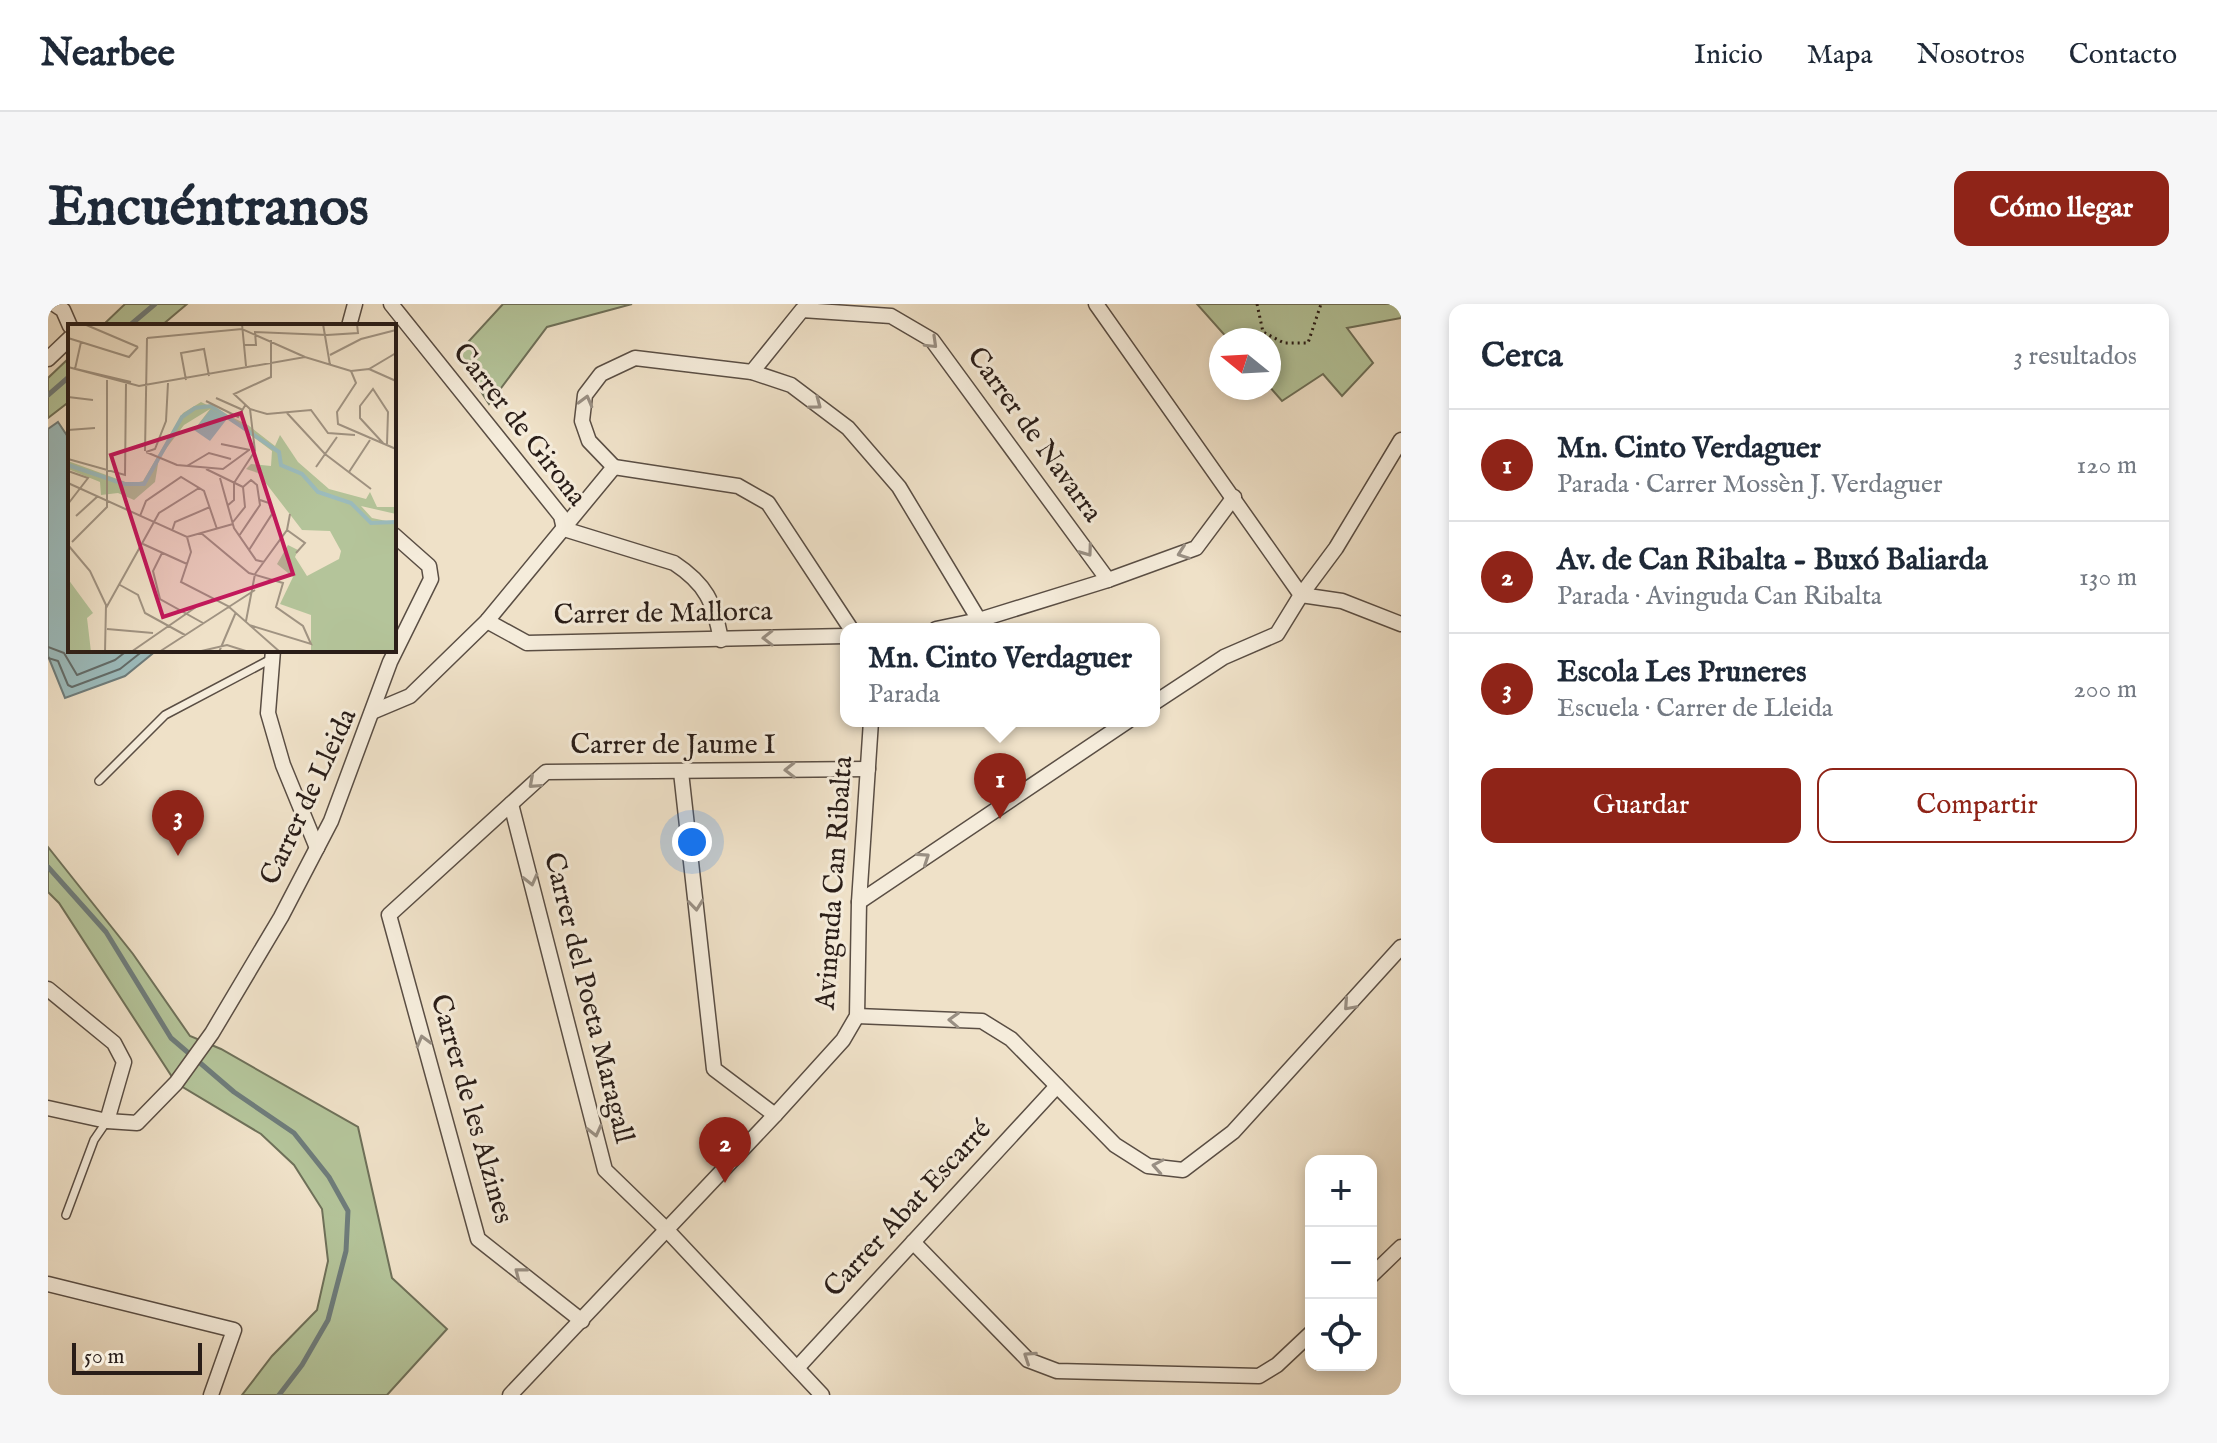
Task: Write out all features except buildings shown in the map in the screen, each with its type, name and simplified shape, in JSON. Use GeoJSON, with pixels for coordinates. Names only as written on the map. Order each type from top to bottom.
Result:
{"type":"FeatureCollection","features":[{"type":"Feature","properties":{"kind":"street"},"geometry":{"type":"LineString","coordinates":[[54,304],[63,310],[69,324]]}},
{"type":"Feature","properties":{"kind":"street"},"geometry":{"type":"LineString","coordinates":[[350,324],[355,304]]}},
{"type":"Feature","properties":{"kind":"street","name":"Carrer de Girona"},"geometry":{"type":"LineString","coordinates":[[391,304],[561,516],[564,529],[674,563],[689,573],[703,585],[716,613],[721,640]]}},
{"type":"Feature","properties":{"kind":"street"},"geometry":{"type":"LineString","coordinates":[[1096,304],[1301,595],[1342,601],[1401,624]]}},
{"type":"Feature","properties":{"kind":"street","name":"Carrer de Navarra"},"geometry":{"type":"LineString","coordinates":[[752,372],[802,310],[891,316],[932,340],[1108,580]]}},
{"type":"Feature","properties":{"kind":"street"},"geometry":{"type":"LineString","coordinates":[[48,359],[68,340]]}},
{"type":"Feature","properties":{"kind":"street"},"geometry":{"type":"LineString","coordinates":[[847,623],[768,503],[738,486],[614,467],[589,441],[582,421],[585,395],[601,374],[635,358],[752,372],[791,385],[848,428],[899,487],[979,620]]}},
{"type":"Feature","properties":{"kind":"street"},"geometry":{"type":"LineString","coordinates":[[1160,699],[1224,657],[1277,634],[1336,548],[1401,440]]}},
{"type":"Feature","properties":{"kind":"street","name":"Carrer de Lleida"},"geometry":{"type":"LineString","coordinates":[[107,1121],[137,1123],[176,1083],[212,1033],[281,917],[331,821],[372,712],[410,696],[487,621],[614,467]]}},
{"type":"Feature","properties":{"kind":"street"},"geometry":{"type":"LineString","coordinates":[[965,623],[1108,580],[1196,548],[1234,497]]}},
{"type":"Feature","properties":{"kind":"street"},"geometry":{"type":"LineString","coordinates":[[396,537],[429,566],[431,579],[396,650]]}},
{"type":"Feature","properties":{"kind":"street","name":"Carrer de Mallorca"},"geometry":{"type":"LineString","coordinates":[[487,621],[527,643],[840,636]]}},
{"type":"Feature","properties":{"kind":"street"},"geometry":{"type":"LineString","coordinates":[[372,712],[395,652]]}},
{"type":"Feature","properties":{"kind":"street"},"geometry":{"type":"LineString","coordinates":[[273,654],[268,713],[283,765],[317,848]]}},
{"type":"Feature","properties":{"kind":"street","name":"Avinguda Can Ribalta"},"geometry":{"type":"LineString","coordinates":[[510,1395],[775,1115],[843,1040],[857,1016],[859,902],[871,727]]}},
{"type":"Feature","properties":{"kind":"street"},"geometry":{"type":"LineString","coordinates":[[859,902],[1119,727]]}},
{"type":"Feature","properties":{"kind":"street","name":"Carrer de Jaume I"},"geometry":{"type":"LineString","coordinates":[[389,915],[546,772],[868,769]]}},
{"type":"Feature","properties":{"kind":"street"},"geometry":{"type":"LineString","coordinates":[[681,772],[714,1069],[775,1115]]}},
{"type":"Feature","properties":{"kind":"street","name":"Carrer del Poeta Maragall"},"geometry":{"type":"LineString","coordinates":[[511,804],[605,1170],[666,1229],[822,1395]]}},
{"type":"Feature","properties":{"kind":"street","name":"Carrer de les Alzines"},"geometry":{"type":"LineString","coordinates":[[389,915],[478,1239],[582,1321]]}},
{"type":"Feature","properties":{"kind":"street"},"geometry":{"type":"LineString","coordinates":[[857,1016],[982,1021],[1011,1039],[1115,1145],[1148,1166],[1183,1170],[1233,1132],[1401,947]]}},
{"type":"Feature","properties":{"kind":"street"},"geometry":{"type":"LineString","coordinates":[[48,989],[114,1043],[124,1062],[107,1121],[48,1108]]}},
{"type":"Feature","properties":{"kind":"street","name":"Carrer Abat Escarré"},"geometry":{"type":"LineString","coordinates":[[798,1367],[1057,1086]]}},
{"type":"Feature","properties":{"kind":"street"},"geometry":{"type":"LineString","coordinates":[[913,1242],[1028,1360],[1057,1371],[1259,1376],[1277,1365],[1305,1339]]}},
{"type":"Feature","properties":{"kind":"street"},"geometry":{"type":"LineString","coordinates":[[1377,1270],[1401,1247]]}},
{"type":"Feature","properties":{"kind":"street"},"geometry":{"type":"LineString","coordinates":[[48,1284],[234,1330],[211,1395]]}},
{"type":"Feature","properties":{"kind":"lane"},"geometry":{"type":"LineString","coordinates":[[99,781],[165,715],[273,654]]}},
{"type":"Feature","properties":{"kind":"lane"},"geometry":{"type":"LineString","coordinates":[[66,1215],[94,1140],[107,1121]]}},
{"type":"Feature","properties":{"kind":"path"},"geometry":{"type":"LineString","coordinates":[[1257,304],[1263,332],[1284,343],[1308,343],[1321,304]]}},
{"type":"Feature","properties":{"kind":"green space"},"geometry":{"type":"Polygon","coordinates":[[[125,304],[187,304],[163,324],[104,324],[125,304]]]}},
{"type":"Feature","properties":{"kind":"green space"},"geometry":{"type":"Polygon","coordinates":[[[503,304],[632,304],[547,327],[489,404],[457,354],[503,304]]]}},
{"type":"Feature","properties":{"kind":"green space"},"geometry":{"type":"Polygon","coordinates":[[[1197,304],[1401,304],[1401,318],[1347,328],[1373,363],[1342,396],[1323,374],[1282,401],[1281,328],[1218,328],[1197,304]]]}},
{"type":"Feature","properties":{"kind":"green space"},"geometry":{"type":"Polygon","coordinates":[[[68,359],[68,403],[48,418],[48,378],[68,359]]]}},
{"type":"Feature","properties":{"kind":"green space"},"geometry":{"type":"Polygon","coordinates":[[[48,847],[133,954],[190,1036],[221,1049],[358,1127],[392,1278],[447,1329],[387,1395],[242,1395],[272,1356],[317,1310],[328,1261],[322,1209],[294,1165],[261,1134],[176,1083],[59,903],[48,892],[48,847]]]}},
{"type":"Feature","properties":{"kind":"water"},"geometry":{"type":"Polygon","coordinates":[[[58,422],[68,437],[68,652],[155,652],[125,676],[65,698],[48,656],[48,429],[58,422]]]}},
{"type":"Feature","properties":{"kind":"waterway"},"geometry":{"type":"LineString","coordinates":[[131,324],[155,304]]}},
{"type":"Feature","properties":{"kind":"waterway"},"geometry":{"type":"LineString","coordinates":[[48,395],[68,378]]}},
{"type":"Feature","properties":{"kind":"waterway"},"geometry":{"type":"LineString","coordinates":[[48,867],[106,932],[171,1038],[234,1092],[294,1133],[329,1177],[348,1211],[346,1251],[328,1320],[302,1365],[279,1395]]}},
{"type":"Feature","properties":{"kind":"place","name":"Mn. Cinto Verdaguer"},"geometry":{"type":"Point","coordinates":[1000,819]}},
{"type":"Feature","properties":{"kind":"place","name":"Escola Les Pruneres"},"geometry":{"type":"Point","coordinates":[178,856]}},
{"type":"Feature","properties":{"kind":"place","name":"Av. de Can Ribalta - Buxó Baliarda"},"geometry":{"type":"Point","coordinates":[725,1183]}}]}
